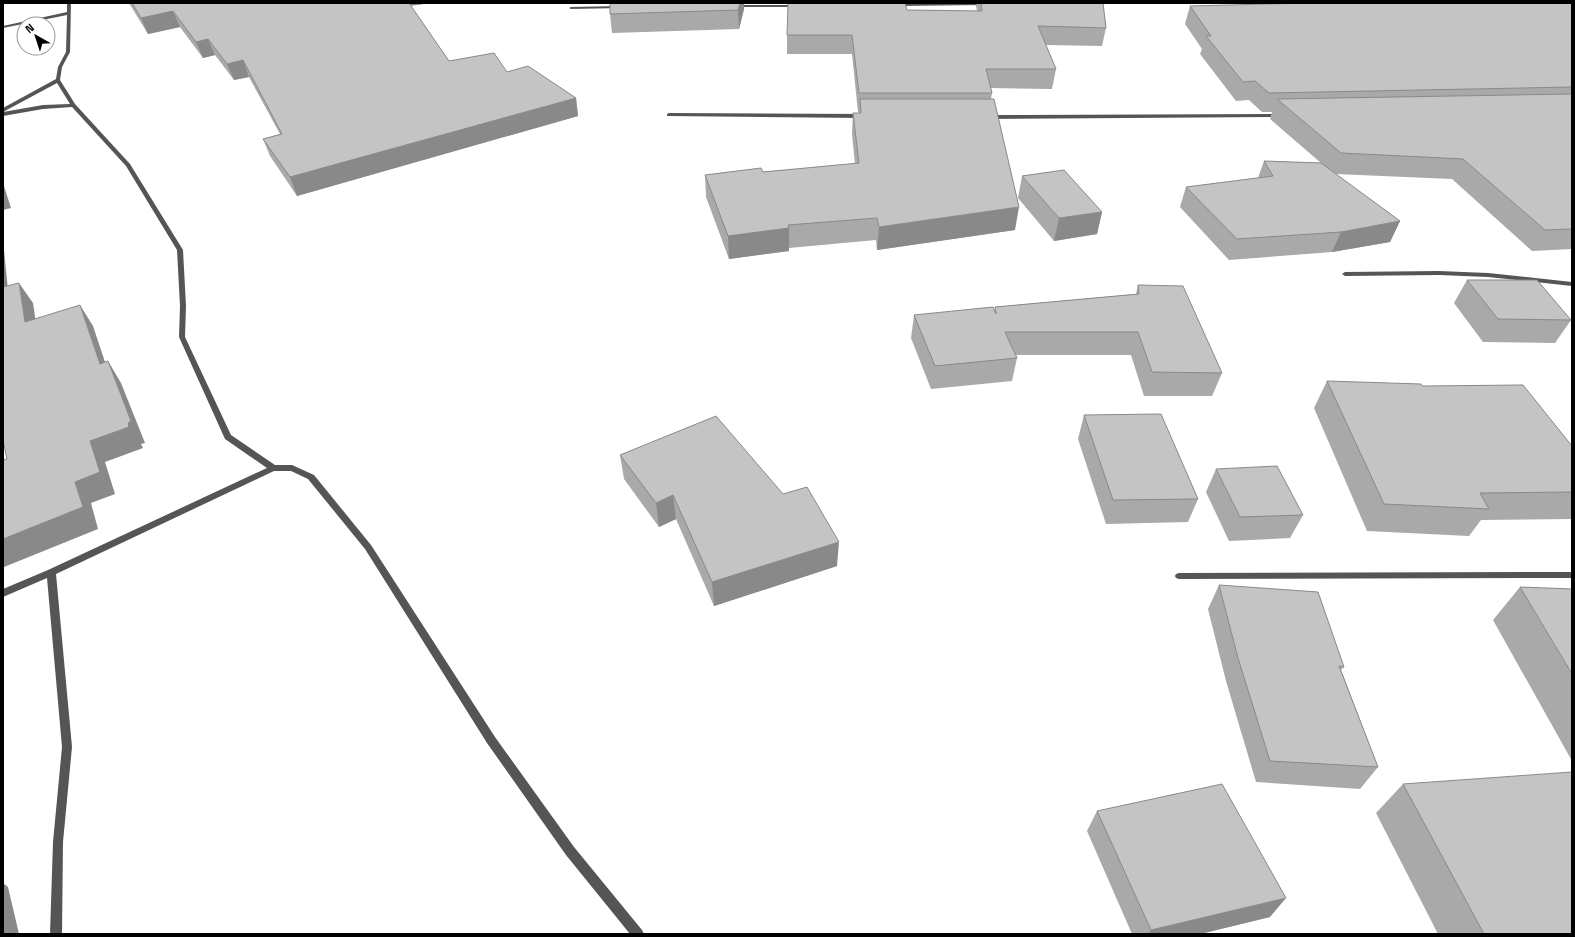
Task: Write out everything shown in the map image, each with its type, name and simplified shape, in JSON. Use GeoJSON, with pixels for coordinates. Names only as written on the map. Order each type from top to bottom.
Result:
{"type":"FeatureCollection","features":[{"type":"Feature","properties":{"kind":"street"},"geometry":{"type":"LineString","coordinates":[[69,3],[68,52],[60,67],[58,80],[73,105],[128,165],[180,250],[183,306],[182,337],[228,437],[273,468]]}},
{"type":"Feature","properties":{"kind":"street"},"geometry":{"type":"LineString","coordinates":[[890,5],[993,4]]}},
{"type":"Feature","properties":{"kind":"street"},"geometry":{"type":"LineString","coordinates":[[730,6],[802,6]]}},
{"type":"Feature","properties":{"kind":"street"},"geometry":{"type":"LineString","coordinates":[[571,8],[627,7]]}},
{"type":"Feature","properties":{"kind":"street"},"geometry":{"type":"LineString","coordinates":[[3,27],[69,13]]}},
{"type":"Feature","properties":{"kind":"street"},"geometry":{"type":"LineString","coordinates":[[3,110],[58,80]]}},
{"type":"Feature","properties":{"kind":"street"},"geometry":{"type":"LineString","coordinates":[[3,114],[43,107],[73,105]]}},
{"type":"Feature","properties":{"kind":"street"},"geometry":{"type":"LineString","coordinates":[[669,115],[871,116]]}},
{"type":"Feature","properties":{"kind":"street"},"geometry":{"type":"LineString","coordinates":[[982,117],[1285,116]]}},
{"type":"Feature","properties":{"kind":"street"},"geometry":{"type":"LineString","coordinates":[[1345,274],[1488,275],[1572,284]]}},
{"type":"Feature","properties":{"kind":"street"},"geometry":{"type":"LineString","coordinates":[[3,593],[273,468],[292,468],[311,477],[368,547],[491,740],[570,850],[638,934]]}},
{"type":"Feature","properties":{"kind":"street"},"geometry":{"type":"LineString","coordinates":[[51,572],[67,747],[58,842],[56,934]]}},
{"type":"Feature","properties":{"kind":"street"},"geometry":{"type":"LineString","coordinates":[[1179,576],[1572,575]]}},
{"type":"Feature","properties":{"kind":"building"},"geometry":{"type":"Polygon","coordinates":[[[132,3],[409,3],[449,61],[494,53],[507,72],[528,66],[576,98],[290,177],[263,139],[282,134],[243,60],[227,64],[208,39],[196,42],[173,11],[141,18],[132,3]]]}},
{"type":"Feature","properties":{"kind":"building"},"geometry":{"type":"Polygon","coordinates":[[[610,3],[740,3],[738,10],[610,14],[610,3]]]}},
{"type":"Feature","properties":{"kind":"building"},"geometry":{"type":"Polygon","coordinates":[[[788,3],[905,3],[907,10],[982,11],[981,3],[1103,3],[1106,28],[1038,26],[1056,69],[986,69],[992,93],[859,93],[852,35],[787,35],[788,3]]]}},
{"type":"Feature","properties":{"kind":"building"},"geometry":{"type":"Polygon","coordinates":[[[1308,3],[1572,3],[1572,87],[1269,93],[1255,81],[1243,82],[1206,36],[1211,36],[1190,6],[1308,3]]]}},
{"type":"Feature","properties":{"kind":"building"},"geometry":{"type":"Polygon","coordinates":[[[1572,94],[1572,229],[1545,230],[1463,159],[1341,153],[1277,99],[1572,94]]]}},
{"type":"Feature","properties":{"kind":"building"},"geometry":{"type":"Polygon","coordinates":[[[860,99],[994,99],[1019,207],[879,227],[877,218],[788,225],[789,228],[728,236],[705,175],[761,168],[763,172],[859,163],[853,113],[861,113],[860,99]]]}},
{"type":"Feature","properties":{"kind":"building"},"geometry":{"type":"Polygon","coordinates":[[[1264,161],[1321,163],[1400,221],[1341,232],[1237,239],[1186,187],[1273,176],[1264,161]]]}},
{"type":"Feature","properties":{"kind":"building"},"geometry":{"type":"Polygon","coordinates":[[[1064,170],[1102,212],[1059,218],[1022,176],[1064,170]]]}},
{"type":"Feature","properties":{"kind":"building"},"geometry":{"type":"Polygon","coordinates":[[[1467,280],[1537,280],[1571,320],[1498,319],[1467,280]]]}},
{"type":"Feature","properties":{"kind":"building"},"geometry":{"type":"Polygon","coordinates":[[[19,283],[25,322],[80,305],[100,364],[108,361],[131,421],[128,423],[129,427],[90,441],[100,472],[75,482],[83,507],[3,539],[3,460],[7,459],[3,441],[3,287],[19,283]]]}},
{"type":"Feature","properties":{"kind":"building"},"geometry":{"type":"Polygon","coordinates":[[[1138,285],[1183,286],[1222,373],[1152,372],[1138,332],[1005,332],[1017,358],[935,366],[914,315],[993,307],[996,314],[995,307],[1139,294],[1138,285]]]}},
{"type":"Feature","properties":{"kind":"building"},"geometry":{"type":"Polygon","coordinates":[[[1327,381],[1421,384],[1422,386],[1523,385],[1572,446],[1572,492],[1480,493],[1489,509],[1384,504],[1327,381]]]}},
{"type":"Feature","properties":{"kind":"building"},"geometry":{"type":"Polygon","coordinates":[[[1161,414],[1198,499],[1113,500],[1084,415],[1161,414]]]}},
{"type":"Feature","properties":{"kind":"building"},"geometry":{"type":"Polygon","coordinates":[[[716,416],[783,494],[807,487],[839,542],[712,582],[673,495],[656,503],[620,455],[716,416]]]}},
{"type":"Feature","properties":{"kind":"building"},"geometry":{"type":"Polygon","coordinates":[[[1277,466],[1303,515],[1240,517],[1216,469],[1277,466]]]}},
{"type":"Feature","properties":{"kind":"building"},"geometry":{"type":"Polygon","coordinates":[[[1219,585],[1318,592],[1344,667],[1339,666],[1378,767],[1270,761],[1238,658],[1219,585]]]}},
{"type":"Feature","properties":{"kind":"building"},"geometry":{"type":"Polygon","coordinates":[[[1520,587],[1572,589],[1572,674],[1520,587]]]}},
{"type":"Feature","properties":{"kind":"building"},"geometry":{"type":"Polygon","coordinates":[[[1572,772],[1572,934],[1484,934],[1403,784],[1572,772]]]}},
{"type":"Feature","properties":{"kind":"building"},"geometry":{"type":"Polygon","coordinates":[[[1222,784],[1286,898],[1151,930],[1097,811],[1222,784]]]}}]}
